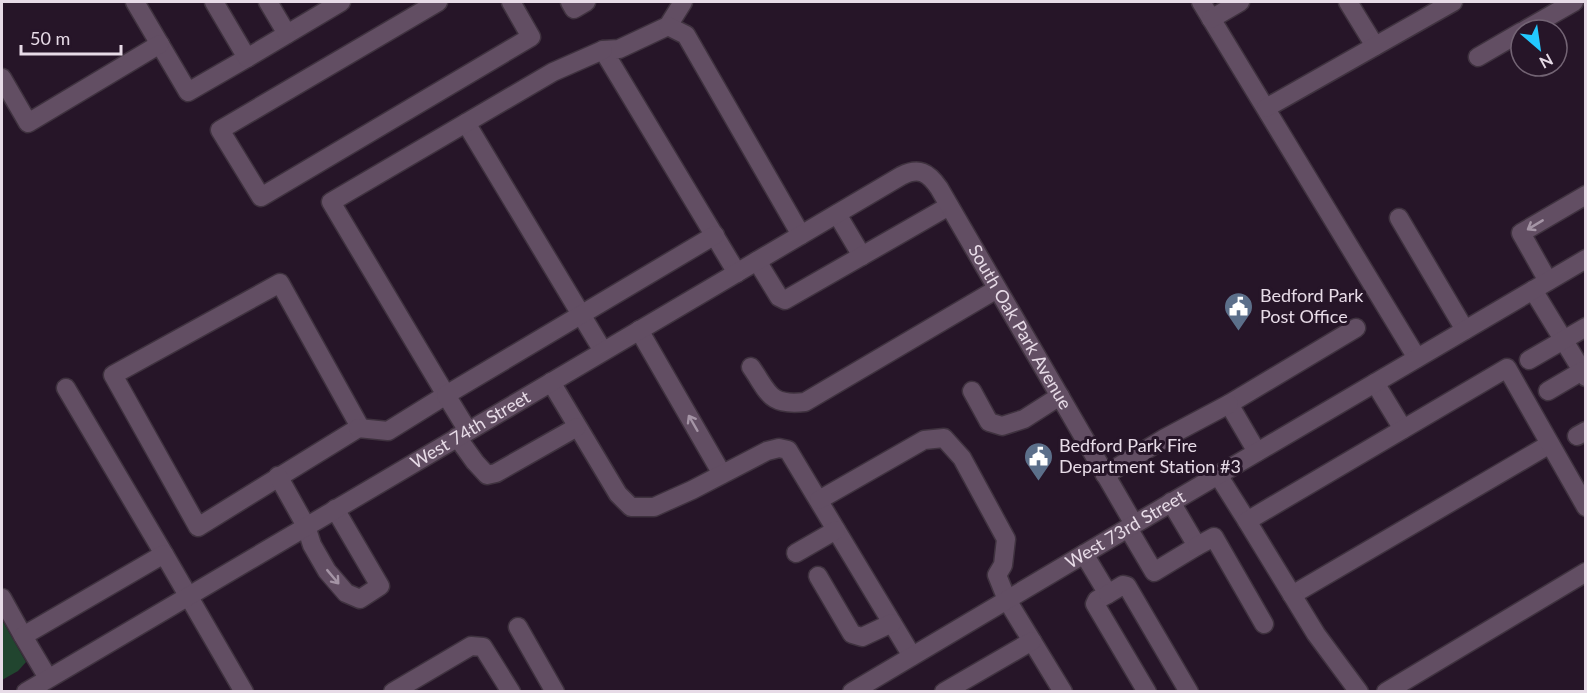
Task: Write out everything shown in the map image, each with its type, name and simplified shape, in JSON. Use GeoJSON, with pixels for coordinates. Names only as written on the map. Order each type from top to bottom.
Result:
{"type":"FeatureCollection","features":[{"type":"Feature","properties":{"kind":"street"},"geometry":{"type":"LineString","coordinates":[[135,2],[188,92],[333,4]]}},
{"type":"Feature","properties":{"kind":"street"},"geometry":{"type":"LineString","coordinates":[[214,2],[247,58]]}},
{"type":"Feature","properties":{"kind":"street"},"geometry":{"type":"LineString","coordinates":[[268,2],[287,34]]}},
{"type":"Feature","properties":{"kind":"street"},"geometry":{"type":"LineString","coordinates":[[438,2],[220,130],[261,197],[531,37],[511,2]]}},
{"type":"Feature","properties":{"kind":"street"},"geometry":{"type":"LineString","coordinates":[[570,2],[574,9],[586,2]]}},
{"type":"Feature","properties":{"kind":"street"},"geometry":{"type":"LineString","coordinates":[[577,427],[496,473],[487,475],[475,462],[446,395],[331,202],[553,72],[603,50],[619,49],[668,26],[683,2]]}},
{"type":"Feature","properties":{"kind":"street"},"geometry":{"type":"LineString","coordinates":[[1200,2],[1417,358]]}},
{"type":"Feature","properties":{"kind":"street"},"geometry":{"type":"LineString","coordinates":[[1211,19],[1240,2]]}},
{"type":"Feature","properties":{"kind":"street"},"geometry":{"type":"LineString","coordinates":[[1348,2],[1375,46]]}},
{"type":"Feature","properties":{"kind":"street"},"geometry":{"type":"LineString","coordinates":[[1266,108],[1453,2]]}},
{"type":"Feature","properties":{"kind":"street"},"geometry":{"type":"LineString","coordinates":[[1546,18],[1574,2]]}},
{"type":"Feature","properties":{"kind":"street"},"geometry":{"type":"LineString","coordinates":[[668,26],[686,35],[801,235]]}},
{"type":"Feature","properties":{"kind":"street"},"geometry":{"type":"LineString","coordinates":[[1478,57],[1509,39]]}},
{"type":"Feature","properties":{"kind":"street"},"geometry":{"type":"LineString","coordinates":[[2,78],[28,123],[160,44]]}},
{"type":"Feature","properties":{"kind":"street"},"geometry":{"type":"LineString","coordinates":[[603,50],[737,273]]}},
{"type":"Feature","properties":{"kind":"street"},"geometry":{"type":"LineString","coordinates":[[466,123],[603,351]]}},
{"type":"Feature","properties":{"kind":"street","name":"West 74th Street"},"geometry":{"type":"LineString","coordinates":[[26,692],[901,176],[916,171]]}},
{"type":"Feature","properties":{"kind":"street","name":"South Oak Park Avenue"},"geometry":{"type":"LineString","coordinates":[[916,171],[932,178],[949,206],[1105,475],[1154,572],[1197,546]]}},
{"type":"Feature","properties":{"kind":"street"},"geometry":{"type":"LineString","coordinates":[[1548,391],[1584,374],[1563,340],[1521,233],[1586,195]]}},
{"type":"Feature","properties":{"kind":"street"},"geometry":{"type":"LineString","coordinates":[[757,261],[779,297],[785,300],[949,206]]}},
{"type":"Feature","properties":{"kind":"street"},"geometry":{"type":"LineString","coordinates":[[837,214],[862,255]]}},
{"type":"Feature","properties":{"kind":"street"},"geometry":{"type":"LineString","coordinates":[[1399,218],[1465,330]]}},
{"type":"Feature","properties":{"kind":"street"},"geometry":{"type":"LineString","coordinates":[[358,428],[360,427],[280,283],[113,375],[198,527],[358,428],[388,431],[715,236]]}},
{"type":"Feature","properties":{"kind":"street","name":"West 73rd Street"},"geometry":{"type":"LineString","coordinates":[[852,692],[876,686],[912,656],[1586,259]]}},
{"type":"Feature","properties":{"kind":"street"},"geometry":{"type":"LineString","coordinates":[[751,367],[772,397],[780,402],[793,404],[805,402],[997,289]]}},
{"type":"Feature","properties":{"kind":"street"},"geometry":{"type":"LineString","coordinates":[[1529,360],[1586,327]]}},
{"type":"Feature","properties":{"kind":"street"},"geometry":{"type":"LineString","coordinates":[[1105,475],[1356,328]]}},
{"type":"Feature","properties":{"kind":"street"},"geometry":{"type":"LineString","coordinates":[[639,330],[722,474]]}},
{"type":"Feature","properties":{"kind":"street"},"geometry":{"type":"LineString","coordinates":[[1247,521],[1507,368],[1586,507]]}},
{"type":"Feature","properties":{"kind":"street"},"geometry":{"type":"LineString","coordinates":[[551,382],[618,494],[630,507],[654,507],[767,451],[778,448],[788,450],[912,656]]}},
{"type":"Feature","properties":{"kind":"street"},"geometry":{"type":"LineString","coordinates":[[1375,383],[1403,429]]}},
{"type":"Feature","properties":{"kind":"street"},"geometry":{"type":"LineString","coordinates":[[66,388],[189,595],[243,692]]}},
{"type":"Feature","properties":{"kind":"street"},"geometry":{"type":"LineString","coordinates":[[972,391],[989,422],[1002,426],[1024,419],[1060,396]]}},
{"type":"Feature","properties":{"kind":"street"},"geometry":{"type":"LineString","coordinates":[[1229,404],[1257,452]]}},
{"type":"Feature","properties":{"kind":"street"},"geometry":{"type":"LineString","coordinates":[[819,500],[924,440],[944,438],[962,458],[1006,538],[1003,565],[997,575],[1007,600],[1063,692]]}},
{"type":"Feature","properties":{"kind":"street"},"geometry":{"type":"LineString","coordinates":[[1292,595],[1550,444]]}},
{"type":"Feature","properties":{"kind":"street"},"geometry":{"type":"LineString","coordinates":[[1218,475],[1316,634],[1359,692]]}},
{"type":"Feature","properties":{"kind":"street"},"geometry":{"type":"LineString","coordinates":[[278,476],[306,526],[312,545],[327,571],[346,593],[360,599],[380,586],[335,509]]}},
{"type":"Feature","properties":{"kind":"street"},"geometry":{"type":"LineString","coordinates":[[1171,502],[1197,546],[1214,537],[1264,624]]}},
{"type":"Feature","properties":{"kind":"street"},"geometry":{"type":"LineString","coordinates":[[796,553],[836,530]]}},
{"type":"Feature","properties":{"kind":"street"},"geometry":{"type":"LineString","coordinates":[[23,636],[164,554]]}},
{"type":"Feature","properties":{"kind":"street"},"geometry":{"type":"LineString","coordinates":[[1084,554],[1108,594]]}},
{"type":"Feature","properties":{"kind":"street"},"geometry":{"type":"LineString","coordinates":[[1386,692],[1586,572]]}},
{"type":"Feature","properties":{"kind":"street"},"geometry":{"type":"LineString","coordinates":[[818,576],[852,634],[862,638],[892,623]]}},
{"type":"Feature","properties":{"kind":"street"},"geometry":{"type":"LineString","coordinates":[[1147,692],[1095,604],[1097,600],[1124,585],[1127,586],[1189,692]]}},
{"type":"Feature","properties":{"kind":"street"},"geometry":{"type":"LineString","coordinates":[[2,598],[48,678]]}},
{"type":"Feature","properties":{"kind":"street"},"geometry":{"type":"LineString","coordinates":[[518,627],[555,692]]}},
{"type":"Feature","properties":{"kind":"street"},"geometry":{"type":"LineString","coordinates":[[944,692],[1032,641]]}},
{"type":"Feature","properties":{"kind":"street"},"geometry":{"type":"LineString","coordinates":[[393,692],[471,646],[483,647],[511,692]]}},
{"type":"Feature","properties":{"kind":"green space"},"geometry":{"type":"Polygon","coordinates":[[[2,620],[26,662],[18,671],[2,680],[2,620]]]}},
{"type":"Feature","properties":{"kind":"place","name":"Bedford Park Post Office"},"geometry":{"type":"Point","coordinates":[1239,332]}},
{"type":"Feature","properties":{"kind":"place","name":"Bedford Park Fire Department Station #3"},"geometry":{"type":"Point","coordinates":[1038,482]}}]}
